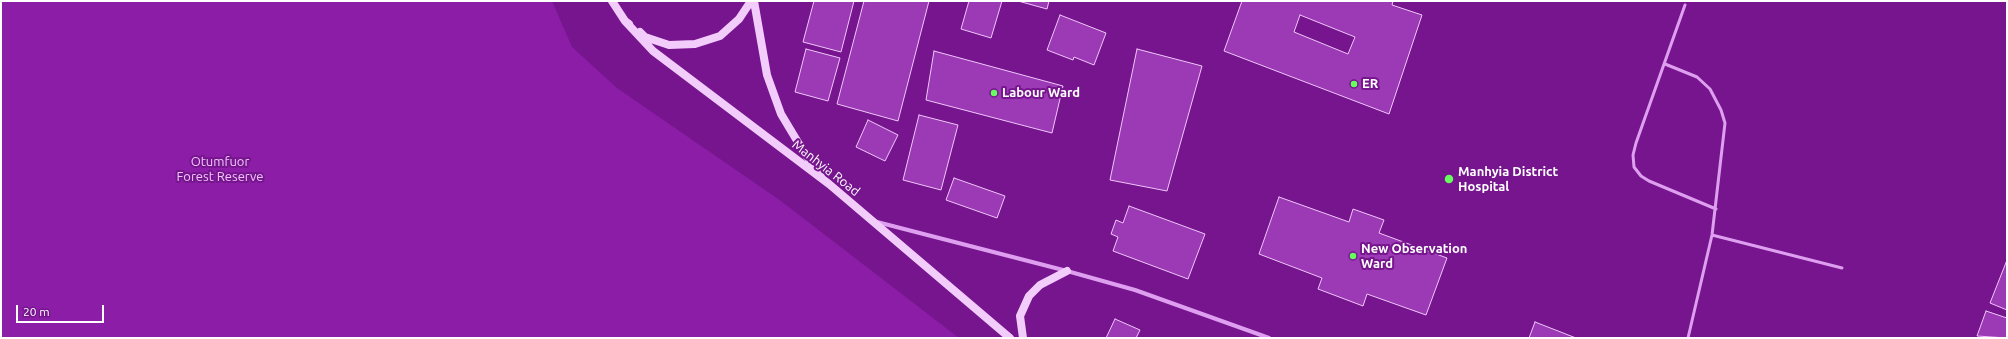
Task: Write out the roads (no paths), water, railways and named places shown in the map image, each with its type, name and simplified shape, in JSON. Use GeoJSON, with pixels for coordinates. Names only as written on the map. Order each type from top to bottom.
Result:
{"type":"FeatureCollection","features":[{"type":"Feature","properties":{"kind":"main road"},"geometry":{"type":"LineString","coordinates":[[612,1],[625,21],[645,37],[670,45],[695,44],[720,36],[739,19],[752,1]]}},
{"type":"Feature","properties":{"kind":"main road"},"geometry":{"type":"LineString","coordinates":[[752,1],[767,75],[781,114],[805,154],[829,184]]}},
{"type":"Feature","properties":{"kind":"main road","name":"Manhyia Road"},"geometry":{"type":"LineString","coordinates":[[625,21],[653,51],[829,184],[1010,338]]}},
{"type":"Feature","properties":{"kind":"main road"},"geometry":{"type":"LineString","coordinates":[[1023,338],[1020,316],[1028,296],[1040,285],[1067,271]]}},
{"type":"Feature","properties":{"kind":"street"},"geometry":{"type":"LineString","coordinates":[[873,220],[1135,290],[1269,338]]}},
{"type":"Feature","properties":{"kind":"lane"},"geometry":{"type":"LineString","coordinates":[[1685,4],[1636,143],[1633,155],[1634,167],[1641,176],[1649,181],[1716,209]]}},
{"type":"Feature","properties":{"kind":"lane"},"geometry":{"type":"LineString","coordinates":[[1665,64],[1696,77],[1710,89],[1721,110],[1725,123],[1712,235],[1688,338]]}},
{"type":"Feature","properties":{"kind":"lane"},"geometry":{"type":"LineString","coordinates":[[1712,235],[1842,268]]}},
{"type":"Feature","properties":{"kind":"place","name":"ER"},"geometry":{"type":"Point","coordinates":[1354,84]}},
{"type":"Feature","properties":{"kind":"place","name":"Labour Ward"},"geometry":{"type":"Point","coordinates":[994,93]}},
{"type":"Feature","properties":{"kind":"place","name":"Manhyia District Hospital"},"geometry":{"type":"Point","coordinates":[1449,179]}},
{"type":"Feature","properties":{"kind":"place","name":"New Observation Ward"},"geometry":{"type":"Point","coordinates":[1353,256]}},
{"type":"Feature","properties":{"kind":"park label","name":"Otumfuor Forest Reserve"},"geometry":{"type":"Point","coordinates":[220,170]}}]}
